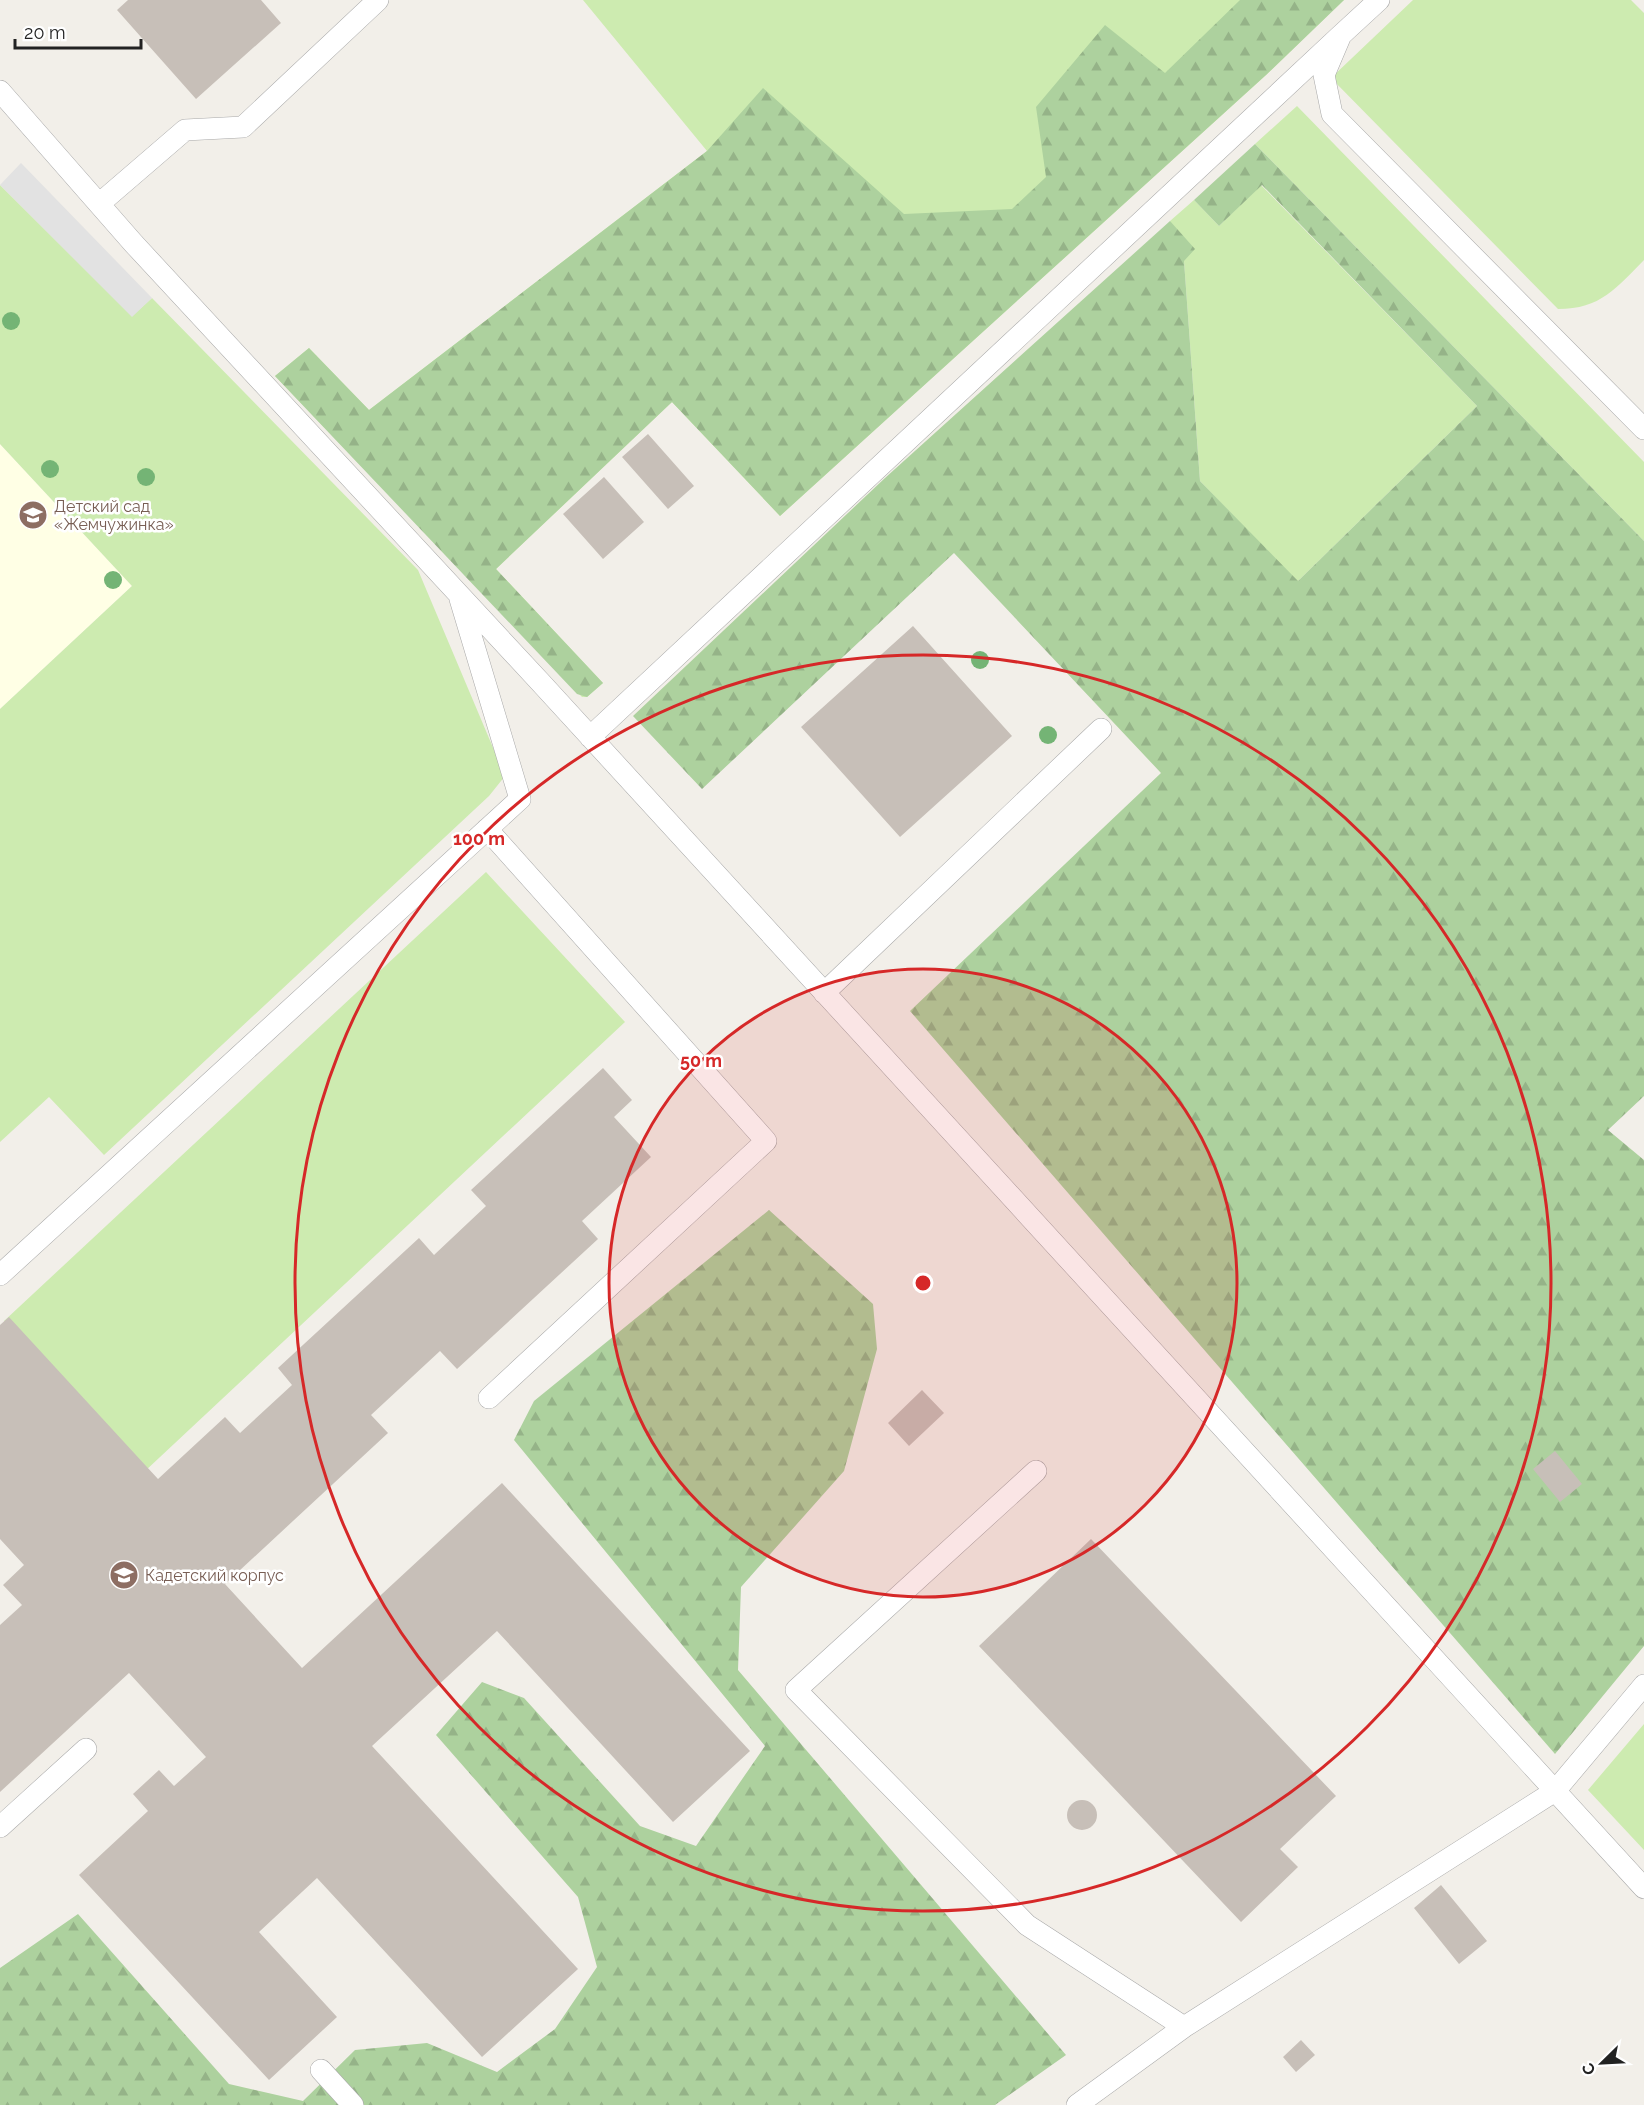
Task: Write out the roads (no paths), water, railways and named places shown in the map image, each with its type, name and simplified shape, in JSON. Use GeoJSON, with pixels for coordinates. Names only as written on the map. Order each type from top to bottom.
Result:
{"type":"FeatureCollection","features":[{"type":"Feature","properties":{"kind":"lane"},"geometry":{"type":"LineString","coordinates":[[99,204],[185,130],[243,127],[378,0]]}},
{"type":"Feature","properties":{"kind":"lane"},"geometry":{"type":"LineString","coordinates":[[590,737],[1379,0]]}},
{"type":"Feature","properties":{"kind":"lane"},"geometry":{"type":"LineString","coordinates":[[1341,35],[1324,75],[1332,114],[1644,429]]}},
{"type":"Feature","properties":{"kind":"lane"},"geometry":{"type":"LineString","coordinates":[[2,98],[1644,1888]]}},
{"type":"Feature","properties":{"kind":"lane"},"geometry":{"type":"LineString","coordinates":[[0,1275],[520,799],[458,593]]}},
{"type":"Feature","properties":{"kind":"lane"},"geometry":{"type":"LineString","coordinates":[[824,993],[1101,729]]}},
{"type":"Feature","properties":{"kind":"lane"},"geometry":{"type":"LineString","coordinates":[[487,829],[766,1141],[489,1398]]}},
{"type":"Feature","properties":{"kind":"lane"},"geometry":{"type":"LineString","coordinates":[[1036,1472],[795,1690],[1027,1925],[1185,2027]]}},
{"type":"Feature","properties":{"kind":"lane"},"geometry":{"type":"LineString","coordinates":[[1077,2105],[1185,2027],[1555,1791],[1644,1685]]}},
{"type":"Feature","properties":{"kind":"lane"},"geometry":{"type":"LineString","coordinates":[[0,1827],[86,1749]]}},
{"type":"Feature","properties":{"kind":"lane"},"geometry":{"type":"LineString","coordinates":[[321,2070],[353,2105]]}},
{"type":"Feature","properties":{"kind":"place","name":"Детский сад «Жемчужинка»"},"geometry":{"type":"Point","coordinates":[33,515]}},
{"type":"Feature","properties":{"kind":"place","name":"Кадетский корпус"},"geometry":{"type":"Point","coordinates":[124,1575]}}]}
